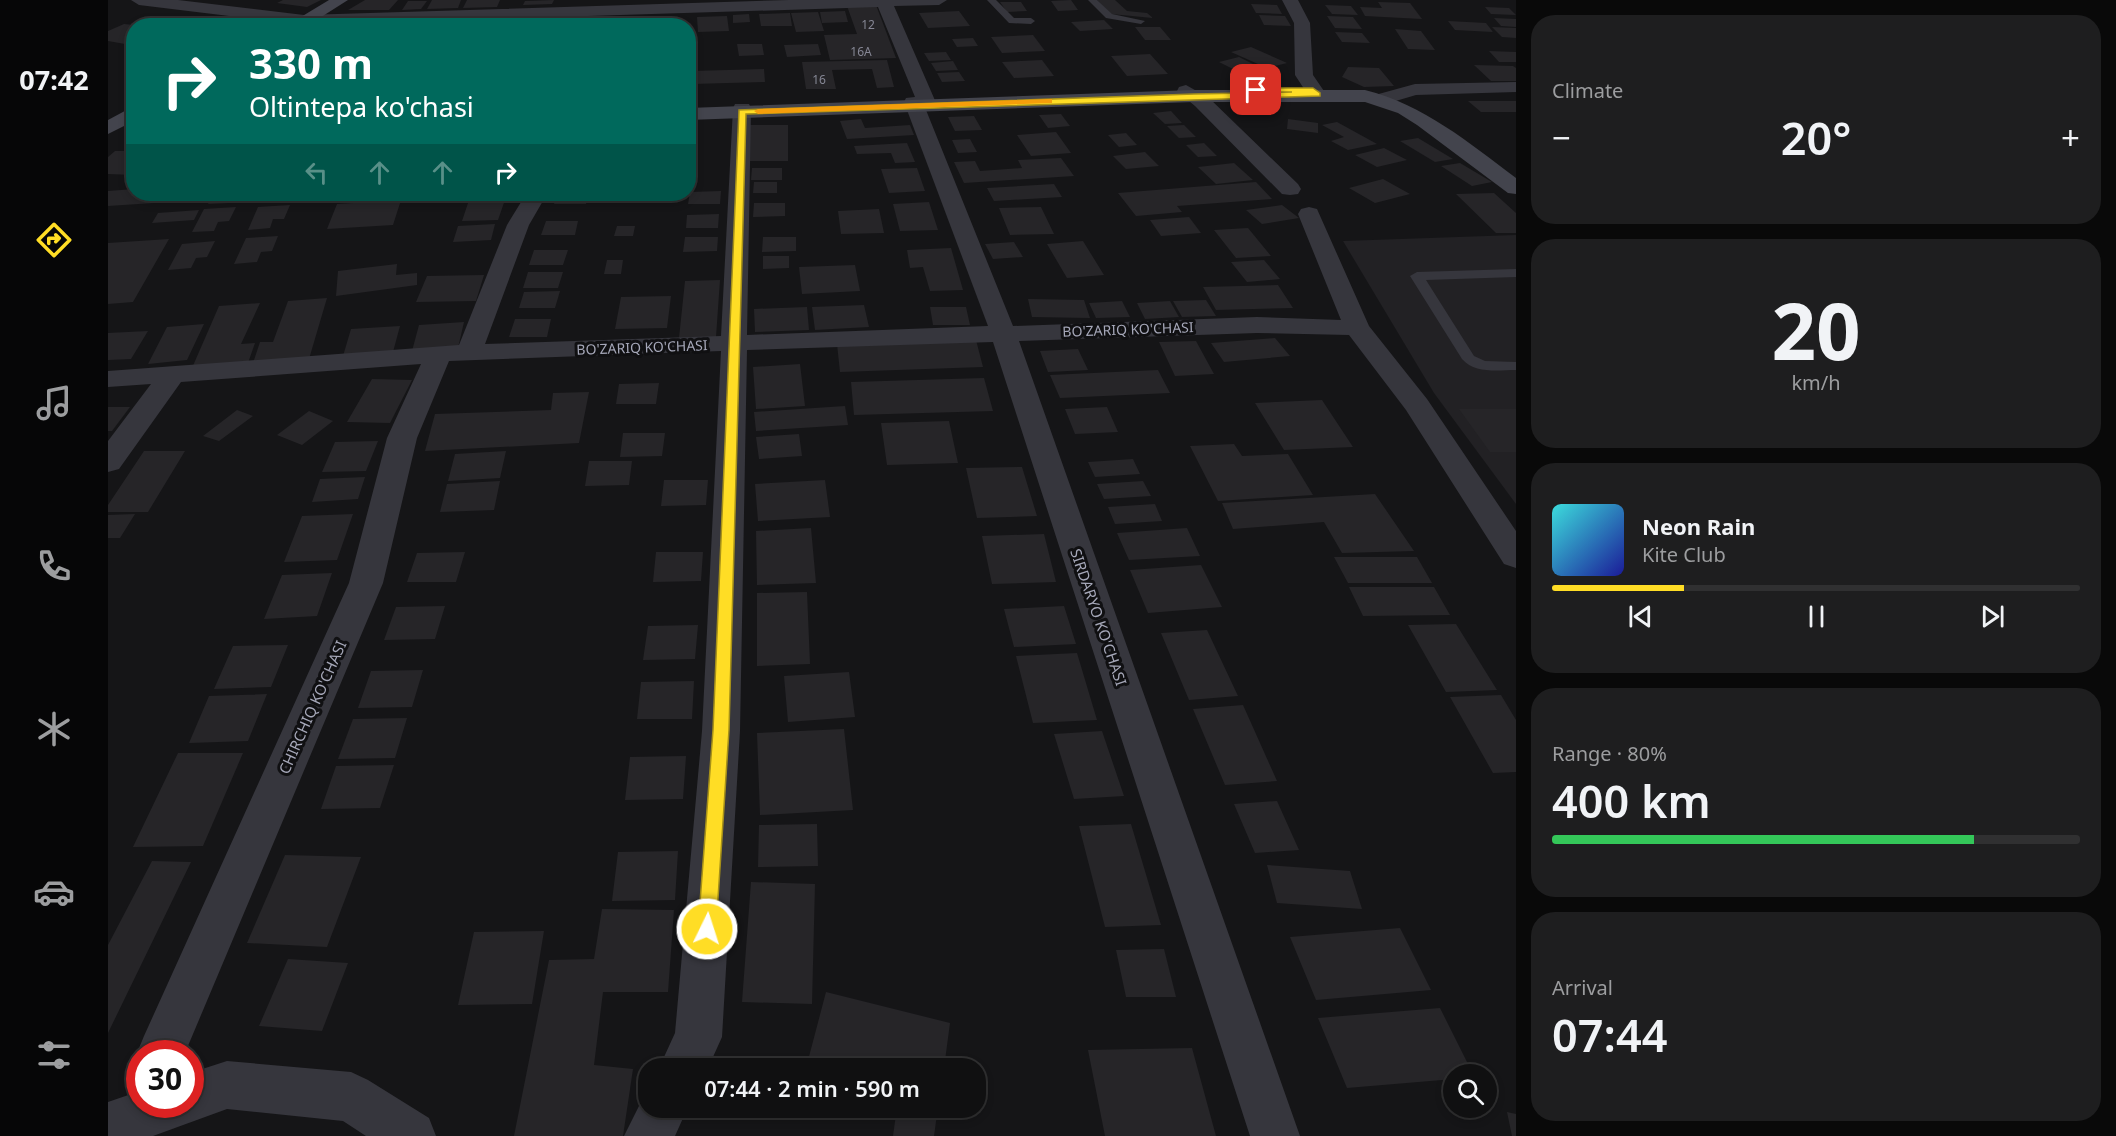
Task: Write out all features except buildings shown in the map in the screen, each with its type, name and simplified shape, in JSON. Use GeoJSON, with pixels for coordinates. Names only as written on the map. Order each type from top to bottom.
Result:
{"type":"FeatureCollection","features":[{"type":"Feature","properties":{"kind":"main road"},"geometry":{"type":"LineString","coordinates":[[306,18],[340,0]]}},
{"type":"Feature","properties":{"kind":"main road"},"geometry":{"type":"LineString","coordinates":[[696,112],[1190,94],[1315,92],[1357,95],[1388,98],[1429,112],[1516,175]]}},
{"type":"Feature","properties":{"kind":"main road"},"geometry":{"type":"LineString","coordinates":[[1388,98],[1416,115],[1516,188]]}},
{"type":"Feature","properties":{"kind":"street"},"geometry":{"type":"LineString","coordinates":[[139,0],[270,18]]}},
{"type":"Feature","properties":{"kind":"street"},"geometry":{"type":"LineString","coordinates":[[410,18],[939,0]]}},
{"type":"Feature","properties":{"kind":"street"},"geometry":{"type":"LineString","coordinates":[[1290,0],[1302,23],[1304,75],[1315,92]]}},
{"type":"Feature","properties":{"kind":"street","name":"SIRDARYO KO'CHASI"},"geometry":{"type":"LineString","coordinates":[[884,1],[1003,333],[1275,1136]]}},
{"type":"Feature","properties":{"kind":"street"},"geometry":{"type":"LineString","coordinates":[[1388,98],[1415,90],[1516,87]]}},
{"type":"Feature","properties":{"kind":"street"},"geometry":{"type":"LineString","coordinates":[[1190,94],[1290,189]]}},
{"type":"Feature","properties":{"kind":"street"},"geometry":{"type":"LineString","coordinates":[[688,1058],[698,1037],[721,730],[742,110]]}},
{"type":"Feature","properties":{"kind":"street","name":"CHIRCHIQ KO'CHASI"},"geometry":{"type":"LineString","coordinates":[[167,1040],[366,583],[402,438],[454,353],[532,201]]}},
{"type":"Feature","properties":{"kind":"street"},"geometry":{"type":"LineString","coordinates":[[1310,214],[1358,328],[1417,405],[1516,556]]}},
{"type":"Feature","properties":{"kind":"street","name":"BO'ZARIQ KO'CHASI"},"geometry":{"type":"LineString","coordinates":[[108,379],[454,353],[1257,325],[1358,328]]}},
{"type":"Feature","properties":{"kind":"street"},"geometry":{"type":"LineString","coordinates":[[108,462],[171,376]]}},
{"type":"Feature","properties":{"kind":"street"},"geometry":{"type":"LineString","coordinates":[[204,1093],[227,1085],[351,1097],[411,1136]]}},
{"type":"Feature","properties":{"kind":"street"},"geometry":{"type":"LineString","coordinates":[[649,1136],[658,1118]]}},
{"type":"Feature","properties":{"kind":"lane"},"geometry":{"type":"LineString","coordinates":[[991,0],[1012,21],[1031,21]]}},
{"type":"Feature","properties":{"kind":"lane"},"geometry":{"type":"LineString","coordinates":[[1092,0],[1109,16],[1141,21]]}},
{"type":"Feature","properties":{"kind":"lane"},"geometry":{"type":"LineString","coordinates":[[1516,273],[1417,276],[1469,358],[1475,363],[1485,365],[1516,366]]}},
{"type":"Feature","properties":{"kind":"shaded area"},"geometry":{"type":"Polygon","coordinates":[[[1516,235],[1516,504],[1434,393],[1343,241],[1516,235]]]}},
{"type":"Feature","properties":{"kind":"slow traffic"},"geometry":{"type":"LineString","coordinates":[[758,111],[1049,101]]}},
{"type":"Feature","properties":{"kind":"route"},"geometry":{"type":"LineString","coordinates":[[707,929],[721,730],[742,112],[1194,96],[1317,94],[1313,90],[1256,90]]}}]}
